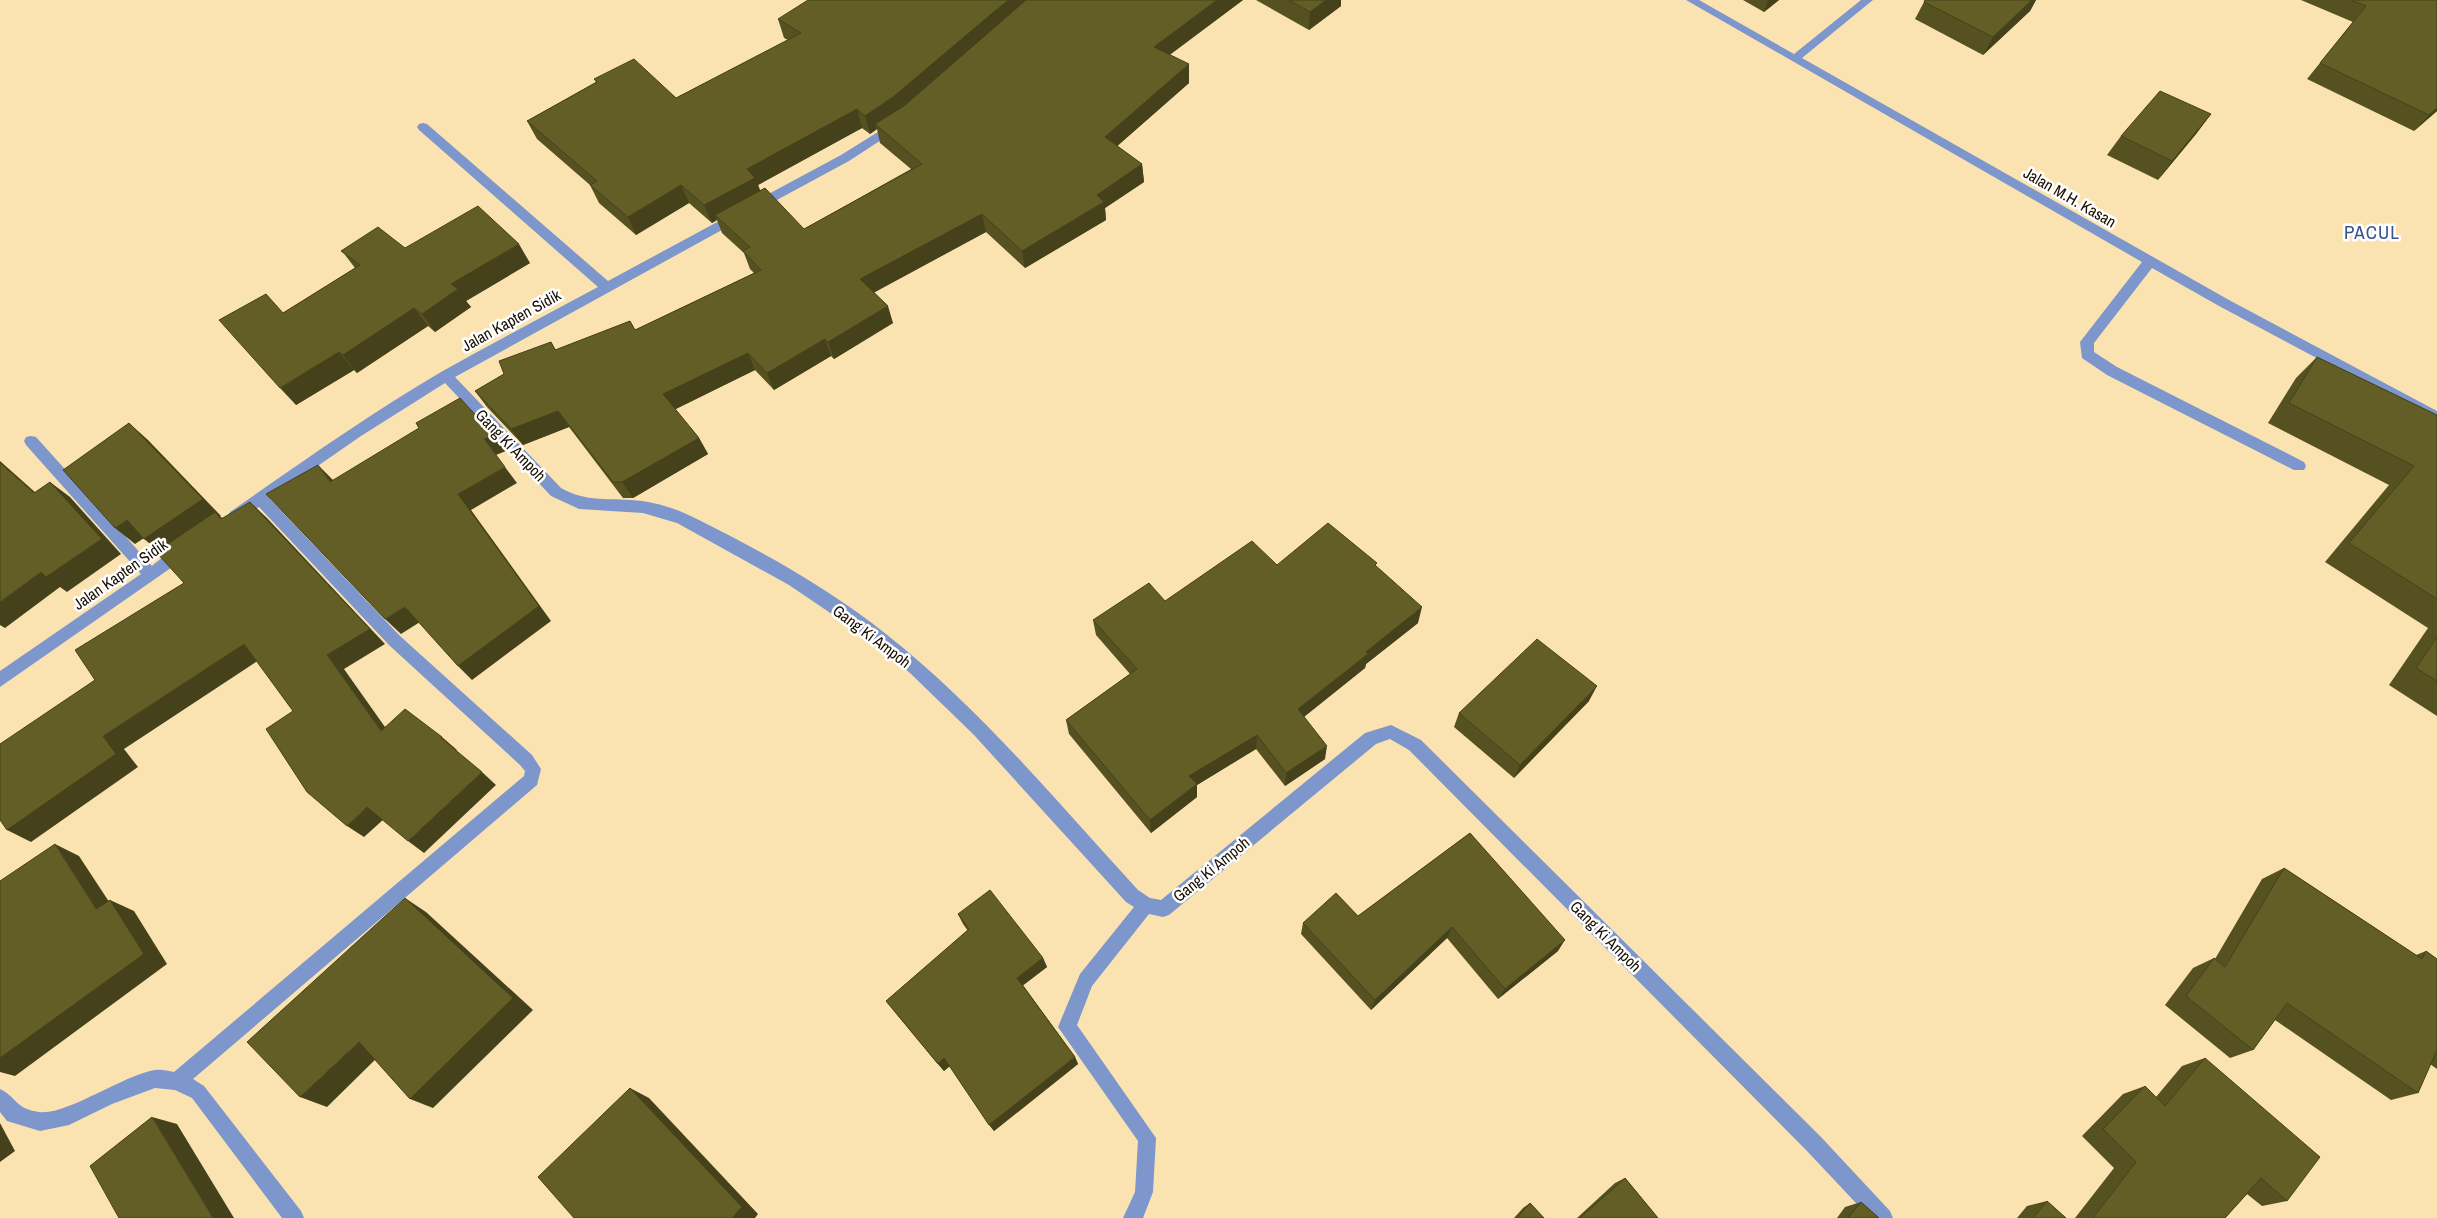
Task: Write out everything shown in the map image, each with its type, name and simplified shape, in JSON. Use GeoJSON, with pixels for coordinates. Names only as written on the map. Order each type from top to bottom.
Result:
{"type":"FeatureCollection","features":[{"type":"Feature","properties":{"kind":"street","name":"Jalan M.H. Kasan"},"geometry":{"type":"LineString","coordinates":[[1691,0],[2150,261],[2437,417]]}},
{"type":"Feature","properties":{"kind":"street"},"geometry":{"type":"LineString","coordinates":[[1794,60],[1868,0]]}},
{"type":"Feature","properties":{"kind":"street","name":"Jalan Kapten Sidik"},"geometry":{"type":"LineString","coordinates":[[221,525],[356,432],[446,376],[845,158],[903,120]]}},
{"type":"Feature","properties":{"kind":"street"},"geometry":{"type":"LineString","coordinates":[[423,127],[606,287]]}},
{"type":"Feature","properties":{"kind":"street"},"geometry":{"type":"LineString","coordinates":[[2150,261],[2087,342],[2087,354],[2105,367],[2299,466]]}},
{"type":"Feature","properties":{"kind":"street","name":"Gang Ki Ampoh"},"geometry":{"type":"LineString","coordinates":[[446,376],[556,492],[568,500],[587,506],[643,507],[693,524],[802,586],[879,638],[947,698],[1132,896],[1146,906],[1162,909],[1371,738],[1391,732],[1416,745],[1814,1144],[1883,1218]]}},
{"type":"Feature","properties":{"kind":"street"},"geometry":{"type":"LineString","coordinates":[[32,441],[150,574]]}},
{"type":"Feature","properties":{"kind":"street"},"geometry":{"type":"LineString","coordinates":[[177,1081],[531,780],[532,769],[526,760],[395,641],[260,498]]}},
{"type":"Feature","properties":{"kind":"street","name":"Jalan Kapten Sidik"},"geometry":{"type":"LineString","coordinates":[[0,680],[198,542]]}},
{"type":"Feature","properties":{"kind":"street"},"geometry":{"type":"LineString","coordinates":[[1133,1218],[1144,1192],[1147,1138],[1067,1027],[1086,980],[1146,906]]}},
{"type":"Feature","properties":{"kind":"street"},"geometry":{"type":"LineString","coordinates":[[0,1098],[14,1114],[40,1122],[69,1116],[108,1096],[155,1079],[177,1081],[198,1092],[294,1218]]}},
{"type":"Feature","properties":{"kind":"building"},"geometry":{"type":"Polygon","coordinates":[[[808,0],[1008,0],[893,97],[865,116],[857,109],[747,169],[755,178],[704,205],[681,185],[628,217],[590,185],[597,181],[527,121],[597,82],[594,79],[634,59],[676,98],[801,33],[778,19],[808,0]]]}},
{"type":"Feature","properties":{"kind":"building"},"geometry":{"type":"Polygon","coordinates":[[[1026,0],[1217,0],[1154,47],[1189,64],[1105,137],[1142,164],[1097,195],[1104,202],[1022,251],[982,214],[860,279],[888,306],[828,342],[825,339],[767,373],[748,353],[663,394],[699,438],[622,482],[613,482],[558,411],[511,429],[475,391],[504,374],[499,361],[551,342],[555,350],[630,321],[635,330],[761,270],[743,251],[750,247],[715,215],[765,188],[804,229],[922,164],[875,124],[904,106],[1026,0]]]}},
{"type":"Feature","properties":{"kind":"building"},"geometry":{"type":"Polygon","coordinates":[[[1289,0],[1326,0],[1310,12],[1289,0]]]}},
{"type":"Feature","properties":{"kind":"building"},"geometry":{"type":"Polygon","coordinates":[[[1925,0],[2032,0],[1993,37],[1924,2],[1925,0]]]}},
{"type":"Feature","properties":{"kind":"building"},"geometry":{"type":"Polygon","coordinates":[[[2351,0],[2437,0],[2437,108],[2429,115],[2320,63],[2366,6],[2351,0]]]}},
{"type":"Feature","properties":{"kind":"building"},"geometry":{"type":"Polygon","coordinates":[[[2160,91],[2211,114],[2172,161],[2121,136],[2160,91]]]}},
{"type":"Feature","properties":{"kind":"building"},"geometry":{"type":"Polygon","coordinates":[[[478,206],[519,244],[451,284],[458,289],[422,314],[414,308],[343,355],[339,352],[280,388],[219,320],[266,294],[283,313],[360,265],[341,251],[378,227],[405,248],[478,206]]]}},
{"type":"Feature","properties":{"kind":"building"},"geometry":{"type":"Polygon","coordinates":[[[2317,357],[2437,415],[2437,599],[2349,543],[2414,466],[2289,403],[2317,357]]]}},
{"type":"Feature","properties":{"kind":"building"},"geometry":{"type":"Polygon","coordinates":[[[460,398],[494,435],[484,439],[505,467],[458,494],[539,606],[458,666],[405,607],[385,619],[266,494],[318,465],[330,482],[419,428],[416,423],[460,398]]]}},
{"type":"Feature","properties":{"kind":"building"},"geometry":{"type":"Polygon","coordinates":[[[129,423],[203,499],[144,539],[127,520],[115,528],[63,470],[129,423]]]}},
{"type":"Feature","properties":{"kind":"building"},"geometry":{"type":"Polygon","coordinates":[[[0,463],[34,493],[50,482],[102,539],[46,577],[41,572],[0,602],[0,463]]]}},
{"type":"Feature","properties":{"kind":"building"},"geometry":{"type":"Polygon","coordinates":[[[250,502],[370,629],[327,655],[381,731],[405,709],[442,737],[482,772],[408,841],[367,807],[347,826],[307,792],[266,729],[293,711],[244,644],[103,736],[116,754],[7,830],[0,820],[0,744],[95,680],[75,650],[184,583],[156,552],[215,512],[221,519],[250,502]]]}},
{"type":"Feature","properties":{"kind":"building"},"geometry":{"type":"Polygon","coordinates":[[[1328,523],[1377,563],[1375,565],[1422,607],[1366,652],[1368,654],[1298,709],[1327,746],[1286,773],[1257,735],[1189,776],[1197,784],[1150,820],[1066,720],[1137,669],[1093,620],[1149,583],[1165,601],[1252,541],[1277,565],[1328,523]]]}},
{"type":"Feature","properties":{"kind":"building"},"geometry":{"type":"Polygon","coordinates":[[[2437,637],[2437,681],[2416,668],[2437,637]]]}},
{"type":"Feature","properties":{"kind":"building"},"geometry":{"type":"Polygon","coordinates":[[[1537,639],[1597,686],[1520,765],[1459,713],[1537,639]]]}},
{"type":"Feature","properties":{"kind":"building"},"geometry":{"type":"Polygon","coordinates":[[[1470,833],[1565,940],[1505,989],[1452,927],[1375,1000],[1303,923],[1336,893],[1358,916],[1470,833]]]}},
{"type":"Feature","properties":{"kind":"building"},"geometry":{"type":"Polygon","coordinates":[[[55,844],[96,909],[110,900],[144,954],[0,1058],[0,881],[55,844]]]}},
{"type":"Feature","properties":{"kind":"building"},"geometry":{"type":"Polygon","coordinates":[[[2284,868],[2422,959],[2426,951],[2437,959],[2437,1050],[2418,1093],[2287,1003],[2253,1050],[2186,996],[2214,958],[2225,967],[2284,868]]]}},
{"type":"Feature","properties":{"kind":"building"},"geometry":{"type":"Polygon","coordinates":[[[990,890],[1043,958],[1017,978],[1075,1057],[989,1125],[944,1058],[938,1064],[886,1001],[969,929],[958,914],[990,890]]]}},
{"type":"Feature","properties":{"kind":"building"},"geometry":{"type":"Polygon","coordinates":[[[405,898],[513,998],[410,1099],[359,1042],[300,1097],[247,1042],[405,898]]]}},
{"type":"Feature","properties":{"kind":"building"},"geometry":{"type":"Polygon","coordinates":[[[2205,1058],[2320,1157],[2287,1201],[2261,1178],[2225,1218],[2093,1218],[2136,1162],[2103,1129],[2145,1086],[2165,1106],[2205,1058]]]}},
{"type":"Feature","properties":{"kind":"building"},"geometry":{"type":"Polygon","coordinates":[[[630,1088],[742,1207],[732,1218],[574,1218],[538,1177],[630,1088]]]}},
{"type":"Feature","properties":{"kind":"building"},"geometry":{"type":"Polygon","coordinates":[[[152,1117],[213,1218],[119,1218],[90,1166],[152,1117]]]}},
{"type":"Feature","properties":{"kind":"building"},"geometry":{"type":"Polygon","coordinates":[[[1625,1178],[1658,1218],[1580,1218],[1625,1178]]]}},
{"type":"Feature","properties":{"kind":"building"},"geometry":{"type":"Polygon","coordinates":[[[2047,1201],[2066,1218],[2033,1218],[2047,1201]]]}},
{"type":"Feature","properties":{"kind":"building"},"geometry":{"type":"Polygon","coordinates":[[[1861,1202],[1879,1218],[1848,1218],[1861,1202]]]}},
{"type":"Feature","properties":{"kind":"building"},"geometry":{"type":"Polygon","coordinates":[[[1530,1203],[1544,1218],[1517,1218],[1530,1203]]]}},
{"type":"Feature","properties":{"kind":"district","name":"PACUL"},"geometry":{"type":"Point","coordinates":[2372,232]}}]}
